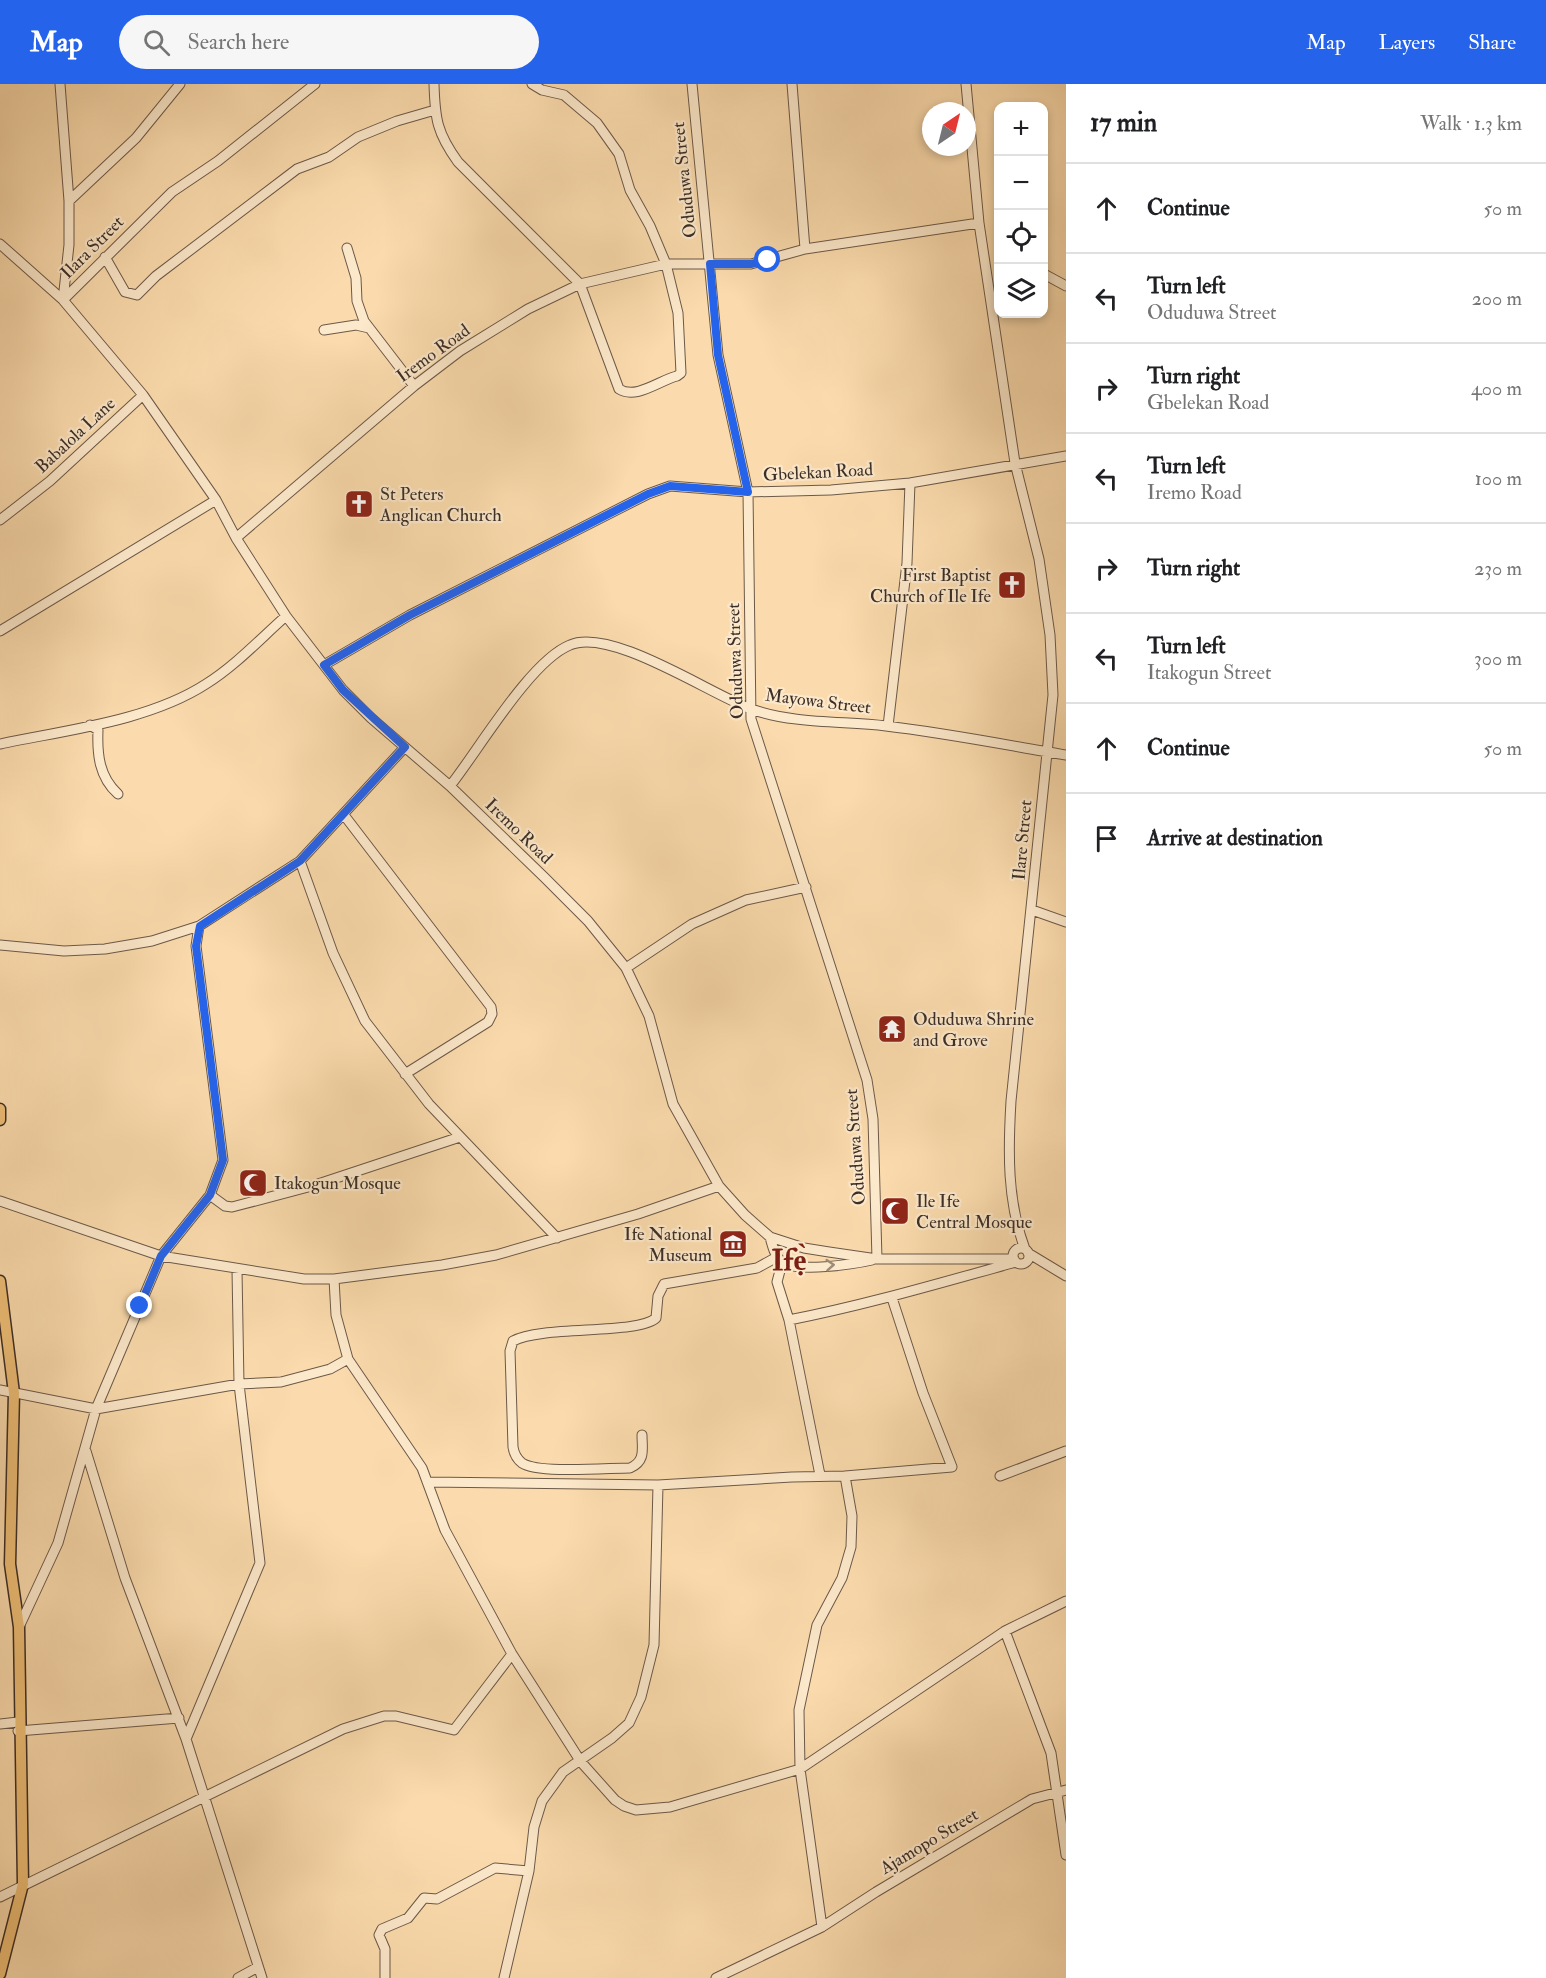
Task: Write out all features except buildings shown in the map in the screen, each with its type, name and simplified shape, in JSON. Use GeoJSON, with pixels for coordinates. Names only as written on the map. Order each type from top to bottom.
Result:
{"type":"FeatureCollection","features":[{"type":"Feature","properties":{"kind":"main road"},"geometry":{"type":"LineString","coordinates":[[0,1109],[0,1120]]}},
{"type":"Feature","properties":{"kind":"main road"},"geometry":{"type":"LineString","coordinates":[[0,1281],[15,1393],[5,1565],[19,1627],[18,1727],[23,1884],[0,1974]]}},
{"type":"Feature","properties":{"kind":"street","name":"Ilara Street"},"geometry":{"type":"LineString","coordinates":[[60,84],[69,201],[69,245],[63,300]]}},
{"type":"Feature","properties":{"kind":"street"},"geometry":{"type":"LineString","coordinates":[[69,201],[136,138],[180,84]]}},
{"type":"Feature","properties":{"kind":"street","name":"Ilara Street"},"geometry":{"type":"LineString","coordinates":[[63,300],[172,192],[218,161],[315,84]]}},
{"type":"Feature","properties":{"kind":"street"},"geometry":{"type":"LineString","coordinates":[[434,84],[435,110],[441,139],[458,162],[580,284],[616,385],[624,392],[640,391],[681,373],[678,313],[666,264],[651,226],[630,190],[619,154],[597,123],[564,95],[542,90],[532,84]]}},
{"type":"Feature","properties":{"kind":"street","name":"Oduduwa Street"},"geometry":{"type":"LineString","coordinates":[[692,84],[718,355],[748,492],[751,719],[867,1080],[873,1119],[877,1259]]}},
{"type":"Feature","properties":{"kind":"street"},"geometry":{"type":"LineString","coordinates":[[792,84],[805,249]]}},
{"type":"Feature","properties":{"kind":"street","name":"Ilare Street"},"geometry":{"type":"LineString","coordinates":[[966,84],[979,223],[1014,463],[1038,559],[1050,635],[1053,695],[1008,1147],[1020,1255]]}},
{"type":"Feature","properties":{"kind":"street"},"geometry":{"type":"LineString","coordinates":[[105,257],[125,292],[137,295],[156,276],[297,169],[329,157],[358,136],[397,120],[435,110]]}},
{"type":"Feature","properties":{"kind":"street","name":"Iremo Road"},"geometry":{"type":"LineString","coordinates":[[237,538],[414,386],[460,351],[528,309],[580,284],[666,264],[751,264],[805,249],[979,223]]}},
{"type":"Feature","properties":{"kind":"street","name":"Iremo Road"},"geometry":{"type":"LineString","coordinates":[[0,243],[63,300],[143,395],[216,500],[286,616],[350,697],[450,786],[588,921],[626,968],[649,1016],[673,1104],[719,1186],[770,1237]]}},
{"type":"Feature","properties":{"kind":"street"},"geometry":{"type":"LineString","coordinates":[[346,248],[358,285],[357,301],[369,328],[414,386]]}},
{"type":"Feature","properties":{"kind":"street"},"geometry":{"type":"LineString","coordinates":[[987,275],[994,275]]}},
{"type":"Feature","properties":{"kind":"street"},"geometry":{"type":"LineString","coordinates":[[1048,276],[1066,286]]}},
{"type":"Feature","properties":{"kind":"street"},"geometry":{"type":"LineString","coordinates":[[324,330],[356,325],[369,328]]}},
{"type":"Feature","properties":{"kind":"street","name":"Babalola Lane"},"geometry":{"type":"LineString","coordinates":[[0,520],[50,482],[143,395]]}},
{"type":"Feature","properties":{"kind":"street","name":"Gbelekan Road"},"geometry":{"type":"LineString","coordinates":[[324,665],[410,615],[648,494],[670,486],[748,492],[831,490],[910,483],[1014,463],[1066,456]]}},
{"type":"Feature","properties":{"kind":"street"},"geometry":{"type":"LineString","coordinates":[[888,726],[907,563],[910,483]]}},
{"type":"Feature","properties":{"kind":"street"},"geometry":{"type":"LineString","coordinates":[[0,631],[216,500]]}},
{"type":"Feature","properties":{"kind":"street"},"geometry":{"type":"LineString","coordinates":[[0,744],[90,725],[174,702],[224,672],[286,616]]}},
{"type":"Feature","properties":{"kind":"street","name":"Mayowa Street"},"geometry":{"type":"LineString","coordinates":[[450,786],[522,688],[549,659],[570,644],[589,642],[632,653],[751,709],[786,717],[888,726],[1066,755]]}},
{"type":"Feature","properties":{"kind":"street"},"geometry":{"type":"LineString","coordinates":[[90,725],[98,730],[98,746],[104,777],[118,794]]}},
{"type":"Feature","properties":{"kind":"street"},"geometry":{"type":"LineString","coordinates":[[0,945],[64,951],[105,949],[152,941],[200,926],[300,861],[405,747]]}},
{"type":"Feature","properties":{"kind":"street"},"geometry":{"type":"LineString","coordinates":[[344,815],[491,1007],[492,1014],[488,1022],[405,1074]]}},
{"type":"Feature","properties":{"kind":"street"},"geometry":{"type":"LineString","coordinates":[[300,861],[347,986],[365,1021],[405,1074],[460,1137],[557,1238]]}},
{"type":"Feature","properties":{"kind":"street"},"geometry":{"type":"LineString","coordinates":[[626,968],[692,924],[746,900],[806,887]]}},
{"type":"Feature","properties":{"kind":"street"},"geometry":{"type":"LineString","coordinates":[[1032,910],[1066,922]]}},
{"type":"Feature","properties":{"kind":"street"},"geometry":{"type":"LineString","coordinates":[[19,1627],[58,1543],[86,1451],[96,1409],[161,1256],[210,1195],[223,1160],[196,946],[200,926]]}},
{"type":"Feature","properties":{"kind":"street"},"geometry":{"type":"LineString","coordinates":[[210,1195],[225,1206],[232,1207],[312,1186],[460,1137]]}},
{"type":"Feature","properties":{"kind":"street"},"geometry":{"type":"LineString","coordinates":[[0,1201],[161,1256],[237,1270],[334,1279],[442,1265],[557,1238],[719,1186]]}},
{"type":"Feature","properties":{"kind":"street"},"geometry":{"type":"LineString","coordinates":[[770,1237],[804,1248],[877,1259],[1020,1255],[1055,1267],[1066,1276]]}},
{"type":"Feature","properties":{"kind":"street"},"geometry":{"type":"LineString","coordinates":[[770,1237],[780,1260],[777,1282],[789,1320],[820,1475]]}},
{"type":"Feature","properties":{"kind":"street"},"geometry":{"type":"LineString","coordinates":[[804,1248],[804,1267]]}},
{"type":"Feature","properties":{"kind":"street"},"geometry":{"type":"LineString","coordinates":[[789,1320],[892,1298],[915,1288],[1020,1255]]}},
{"type":"Feature","properties":{"kind":"street"},"geometry":{"type":"LineString","coordinates":[[642,1435],[642,1457],[638,1464],[630,1468],[553,1468],[523,1464],[514,1454],[513,1447],[510,1351],[513,1341],[575,1330],[646,1324],[656,1318],[658,1296],[664,1284],[757,1268],[780,1260],[804,1267],[877,1259]]}},
{"type":"Feature","properties":{"kind":"street"},"geometry":{"type":"LineString","coordinates":[[186,1739],[260,1563],[239,1384],[237,1270]]}},
{"type":"Feature","properties":{"kind":"street"},"geometry":{"type":"LineString","coordinates":[[334,1279],[336,1315],[348,1359],[405,1441],[428,1482],[445,1530],[512,1654],[581,1762],[615,1800],[636,1810],[670,1807],[800,1769],[1005,1631],[1066,1601]]}},
{"type":"Feature","properties":{"kind":"street"},"geometry":{"type":"LineString","coordinates":[[428,1482],[658,1485],[820,1475],[845,1476],[951,1467],[923,1393],[892,1298]]}},
{"type":"Feature","properties":{"kind":"street"},"geometry":{"type":"LineString","coordinates":[[0,1390],[96,1409],[239,1384],[281,1382],[330,1369],[348,1359]]}},
{"type":"Feature","properties":{"kind":"street"},"geometry":{"type":"LineString","coordinates":[[86,1451],[125,1578],[186,1739],[262,1978]]}},
{"type":"Feature","properties":{"kind":"street"},"geometry":{"type":"LineString","coordinates":[[1000,1476],[1066,1451]]}},
{"type":"Feature","properties":{"kind":"street"},"geometry":{"type":"LineString","coordinates":[[822,1928],[800,1769],[799,1710],[817,1625],[842,1578],[851,1547],[852,1516],[845,1476]]}},
{"type":"Feature","properties":{"kind":"street"},"geometry":{"type":"LineString","coordinates":[[504,1978],[529,1871],[534,1827],[542,1801],[563,1772],[581,1762],[629,1723],[641,1697],[654,1645],[658,1485]]}},
{"type":"Feature","properties":{"kind":"street"},"geometry":{"type":"LineString","coordinates":[[1005,1631],[1051,1753],[1062,1791],[1066,1855]]}},
{"type":"Feature","properties":{"kind":"street"},"geometry":{"type":"LineString","coordinates":[[0,1897],[23,1884],[206,1799],[343,1730],[384,1716],[423,1720],[446,1730],[454,1730],[512,1654]]}},
{"type":"Feature","properties":{"kind":"street"},"geometry":{"type":"LineString","coordinates":[[0,1724],[18,1727],[178,1718]]}},
{"type":"Feature","properties":{"kind":"street","name":"Ajamopo Street"},"geometry":{"type":"LineString","coordinates":[[716,1978],[822,1928],[876,1892],[1032,1799],[1062,1791]]}},
{"type":"Feature","properties":{"kind":"street"},"geometry":{"type":"LineString","coordinates":[[385,1978],[385,1949],[379,1935],[382,1929],[408,1918],[424,1898],[437,1899],[495,1868],[529,1871]]}},
{"type":"Feature","properties":{"kind":"street"},"geometry":{"type":"LineString","coordinates":[[238,1978],[258,1967]]}},
{"type":"Feature","properties":{"kind":"place","name":"St Peters Anglican Church"},"geometry":{"type":"Point","coordinates":[359,504]}},
{"type":"Feature","properties":{"kind":"place","name":"First Baptist Church of Ile Ife"},"geometry":{"type":"Point","coordinates":[1012,585]}},
{"type":"Feature","properties":{"kind":"place","name":"Oduduwa Shrine and Grove"},"geometry":{"type":"Point","coordinates":[892,1029]}},
{"type":"Feature","properties":{"kind":"place","name":"Itakogun Mosque"},"geometry":{"type":"Point","coordinates":[253,1183]}},
{"type":"Feature","properties":{"kind":"place","name":"Ile Ife Central Mosque"},"geometry":{"type":"Point","coordinates":[895,1211]}},
{"type":"Feature","properties":{"kind":"place","name":"Ife National Museum"},"geometry":{"type":"Point","coordinates":[733,1244]}},
{"type":"Feature","properties":{"kind":"district","name":"Ifẹ̀"},"geometry":{"type":"Point","coordinates":[789,1260]}},
{"type":"Feature","properties":{"kind":"route"},"geometry":{"type":"LineString","coordinates":[[140,1306],[161,1256],[210,1195],[223,1160],[196,946],[200,926],[300,861],[405,747],[343,690],[324,665],[410,615],[648,494],[670,486],[748,492],[718,355],[710,264],[751,264],[768,260]]}}]}
